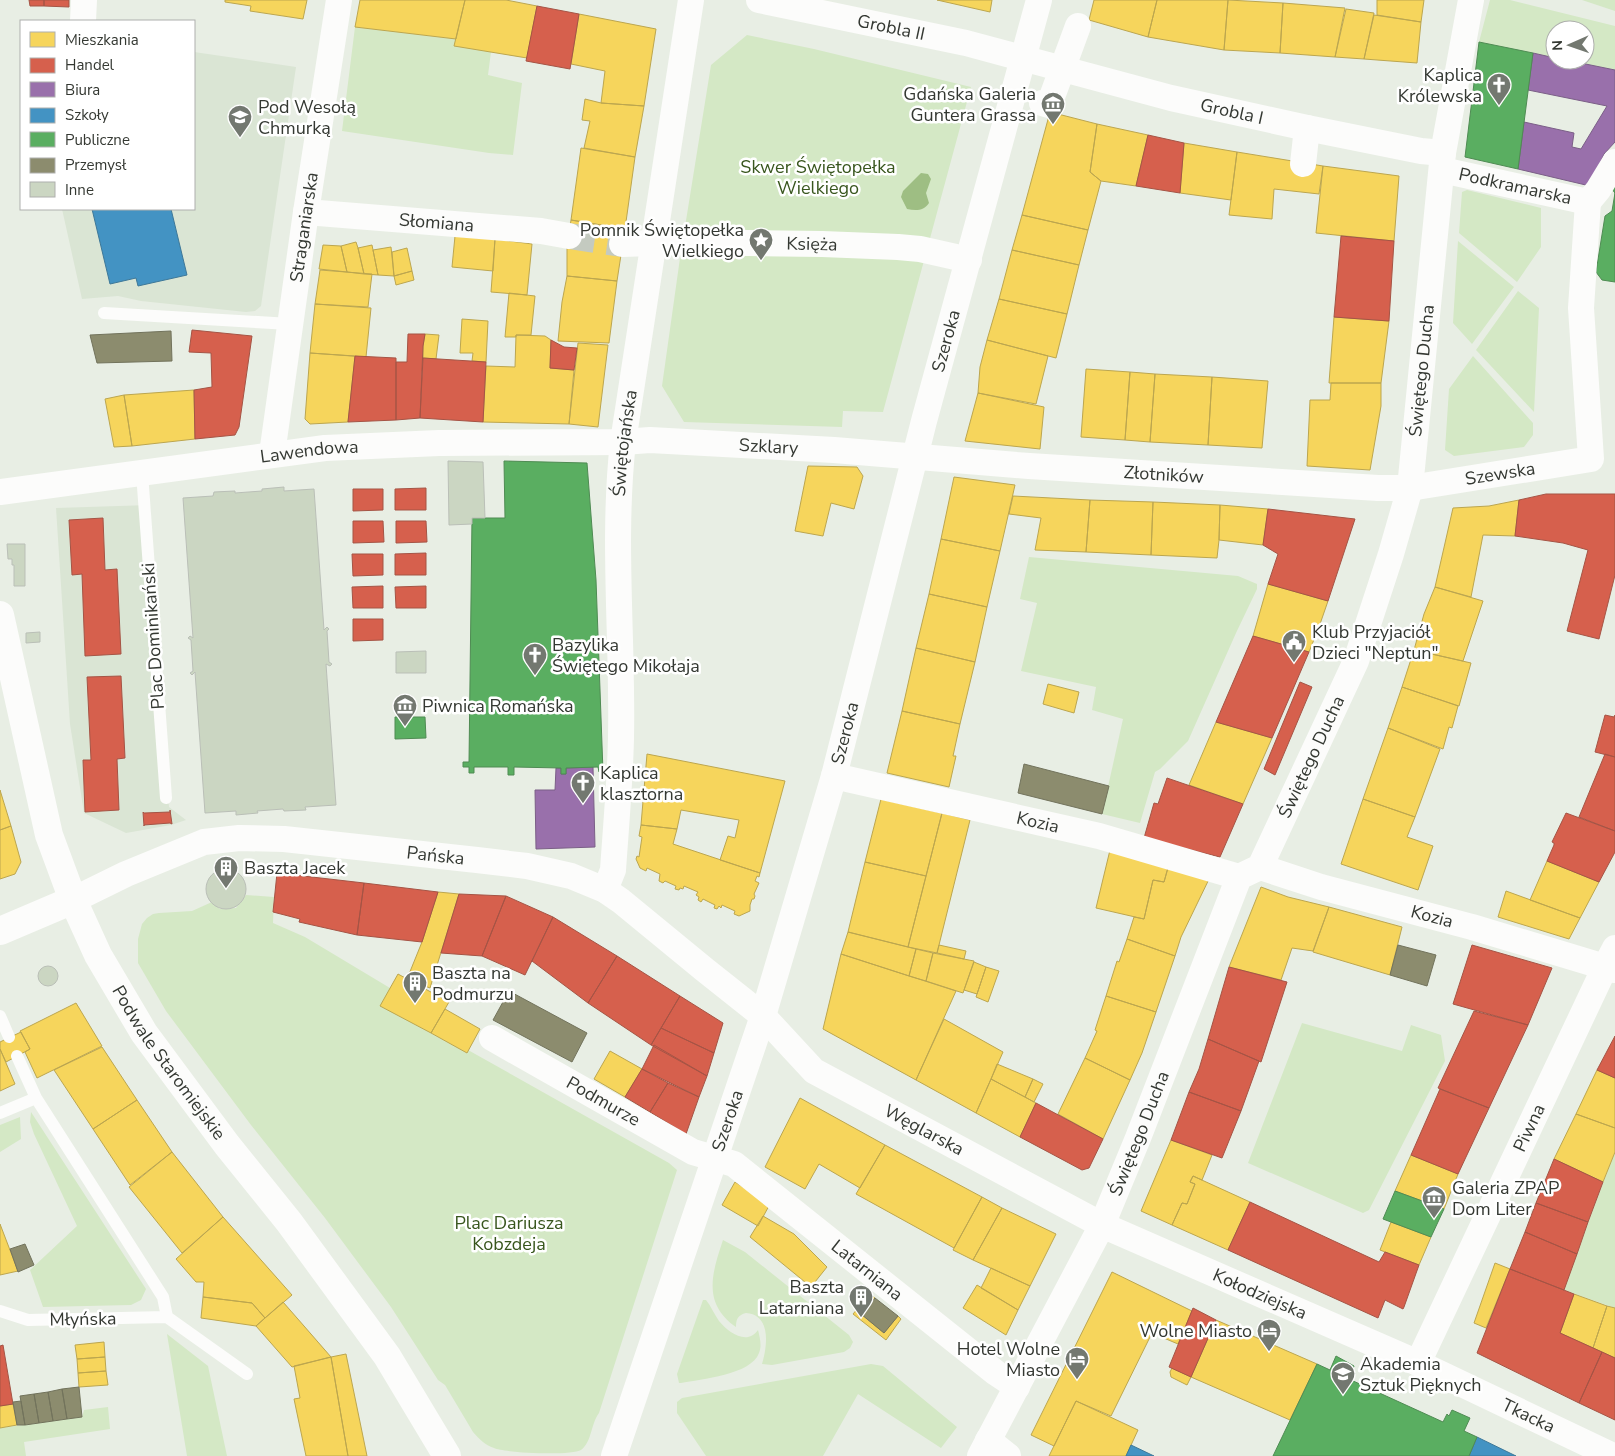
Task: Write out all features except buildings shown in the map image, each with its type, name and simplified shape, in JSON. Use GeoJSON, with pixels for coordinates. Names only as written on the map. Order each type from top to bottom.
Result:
{"type":"FeatureCollection","features":[{"type":"Feature","properties":{"kind":"street"},"geometry":{"type":"LineString","coordinates":[[83,20],[84,0]]}},
{"type":"Feature","properties":{"kind":"street","name":"Straganiarska"},"geometry":{"type":"LineString","coordinates":[[272,454],[306,212],[339,0]]}},
{"type":"Feature","properties":{"kind":"street","name":"Świętojańska"},"geometry":{"type":"LineString","coordinates":[[605,890],[613,870],[621,737],[618,550],[619,474],[691,0]]}},
{"type":"Feature","properties":{"kind":"street","name":"Grobla II"},"geometry":{"type":"LineString","coordinates":[[759,0],[966,43],[1023,58]]}},
{"type":"Feature","properties":{"kind":"street","name":"Szeroka"},"geometry":{"type":"LineString","coordinates":[[614,1456],[763,1016],[834,776],[915,456],[1039,0]]}},
{"type":"Feature","properties":{"kind":"street","name":"Świętego Ducha"},"geometry":{"type":"LineString","coordinates":[[992,1451],[1017,1387],[1102,1225],[1249,872],[1356,661],[1391,554],[1410,488],[1443,162],[1471,0]]}},
{"type":"Feature","properties":{"kind":"street"},"geometry":{"type":"LineString","coordinates":[[1042,103],[1049,105],[1058,68],[1075,22]]}},
{"type":"Feature","properties":{"kind":"street","name":"Grobla I"},"geometry":{"type":"LineString","coordinates":[[1023,58],[1171,98],[1421,151],[1443,162]]}},
{"type":"Feature","properties":{"kind":"street"},"geometry":{"type":"LineString","coordinates":[[1303,164],[1307,128]]}},
{"type":"Feature","properties":{"kind":"street","name":"Podkramarska"},"geometry":{"type":"LineString","coordinates":[[1443,162],[1588,202]]}},
{"type":"Feature","properties":{"kind":"street"},"geometry":{"type":"LineString","coordinates":[[1588,202],[1598,190],[1615,162]]}},
{"type":"Feature","properties":{"kind":"street","name":"Szewska"},"geometry":{"type":"LineString","coordinates":[[1410,488],[1591,458],[1581,308],[1588,202]]}},
{"type":"Feature","properties":{"kind":"street","name":"Słomiana"},"geometry":{"type":"LineString","coordinates":[[306,212],[569,236]]}},
{"type":"Feature","properties":{"kind":"street"},"geometry":{"type":"LineString","coordinates":[[622,244],[653,243]]}},
{"type":"Feature","properties":{"kind":"street","name":"Księża"},"geometry":{"type":"LineString","coordinates":[[653,243],[822,244],[898,247],[920,249],[969,260]]}},
{"type":"Feature","properties":{"kind":"street","name":"Szklary"},"geometry":{"type":"LineString","coordinates":[[623,442],[650,440],[825,449],[915,456]]}},
{"type":"Feature","properties":{"kind":"street","name":"Lawendowa"},"geometry":{"type":"LineString","coordinates":[[0,492],[325,448],[439,443],[623,442]]}},
{"type":"Feature","properties":{"kind":"street","name":"Złotników"},"geometry":{"type":"LineString","coordinates":[[915,456],[1029,466],[1378,488],[1410,488]]}},
{"type":"Feature","properties":{"kind":"street","name":"Podwale Staromiejskie"},"geometry":{"type":"LineString","coordinates":[[0,615],[49,835],[73,900],[98,955],[144,1033],[227,1145],[289,1222],[388,1356],[447,1456]]}},
{"type":"Feature","properties":{"kind":"street","name":"Kozia"},"geometry":{"type":"LineString","coordinates":[[834,776],[1321,887],[1612,961]]}},
{"type":"Feature","properties":{"kind":"street","name":"Pańska"},"geometry":{"type":"LineString","coordinates":[[73,900],[126,874],[204,842],[239,838],[284,839],[527,866],[571,876],[605,890],[763,1016]]}},
{"type":"Feature","properties":{"kind":"street"},"geometry":{"type":"LineString","coordinates":[[0,930],[73,900]]}},
{"type":"Feature","properties":{"kind":"street","name":"Piwna"},"geometry":{"type":"LineString","coordinates":[[1418,1363],[1612,961]]}},
{"type":"Feature","properties":{"kind":"street","name":"Węglarska"},"geometry":{"type":"LineString","coordinates":[[763,1016],[814,1071],[1102,1225]]}},
{"type":"Feature","properties":{"kind":"street","name":"Podmurze"},"geometry":{"type":"LineString","coordinates":[[492,1038],[693,1152],[715,1158]]}},
{"type":"Feature","properties":{"kind":"street","name":"Latarniana"},"geometry":{"type":"LineString","coordinates":[[715,1158],[734,1164],[996,1373],[1017,1387]]}},
{"type":"Feature","properties":{"kind":"street","name":"Kołodziejska"},"geometry":{"type":"LineString","coordinates":[[1102,1225],[1418,1363]]}},
{"type":"Feature","properties":{"kind":"street","name":"Tkacka"},"geometry":{"type":"LineString","coordinates":[[1418,1363],[1613,1456]]}},
{"type":"Feature","properties":{"kind":"lane"},"geometry":{"type":"LineString","coordinates":[[104,313],[290,324]]}},
{"type":"Feature","properties":{"kind":"lane","name":"Plac Dominikański"},"geometry":{"type":"LineString","coordinates":[[142,473],[166,798]]}},
{"type":"Feature","properties":{"kind":"lane"},"geometry":{"type":"LineString","coordinates":[[0,1016],[9,1037]]}},
{"type":"Feature","properties":{"kind":"lane"},"geometry":{"type":"LineString","coordinates":[[17,1056],[36,1098],[163,1297],[167,1317],[248,1374]]}},
{"type":"Feature","properties":{"kind":"lane"},"geometry":{"type":"LineString","coordinates":[[0,1113],[36,1098]]}},
{"type":"Feature","properties":{"kind":"lane","name":"Młyńska"},"geometry":{"type":"LineString","coordinates":[[0,1311],[28,1320],[167,1317]]}},
{"type":"Feature","properties":{"kind":"shaded area","name":"Pod Wesołą Chmurką"},"geometry":{"type":"Polygon","coordinates":[[[195,52],[296,67],[261,306],[255,311],[246,312],[141,301],[118,296],[82,299],[62,210],[195,210],[195,52]]]}},
{"type":"Feature","properties":{"kind":"shaded area"},"geometry":{"type":"Polygon","coordinates":[[[921,173],[928,174],[931,179],[926,193],[929,203],[920,210],[907,209],[901,197],[903,191],[921,173]]]}},
{"type":"Feature","properties":{"kind":"shaded area"},"geometry":{"type":"Polygon","coordinates":[[[150,505],[169,807],[186,820],[171,825],[126,833],[84,813],[70,724],[56,508],[150,505]]]}},
{"type":"Feature","properties":{"kind":"green space"},"geometry":{"type":"Polygon","coordinates":[[[1490,0],[1510,0],[1591,20],[1545,20],[1545,56],[1479,42],[1490,0]]]}},
{"type":"Feature","properties":{"kind":"green space"},"geometry":{"type":"Polygon","coordinates":[[[1582,0],[1615,0],[1615,11],[1582,0]]]}},
{"type":"Feature","properties":{"kind":"green space"},"geometry":{"type":"Polygon","coordinates":[[[1595,21],[1615,26],[1615,70],[1595,66],[1595,21]]]}},
{"type":"Feature","properties":{"kind":"green space"},"geometry":{"type":"Polygon","coordinates":[[[355,27],[456,39],[491,52],[488,75],[522,83],[513,155],[342,131],[355,27]]]}},
{"type":"Feature","properties":{"kind":"green space","name":"Skwer Świętopełka Wielkiego"},"geometry":{"type":"Polygon","coordinates":[[[747,35],[814,49],[971,87],[883,412],[843,411],[842,427],[684,422],[662,386],[680,258],[711,65],[747,35]]]}},
{"type":"Feature","properties":{"kind":"green space"},"geometry":{"type":"Polygon","coordinates":[[[1467,190],[1541,208],[1541,247],[1517,282],[1459,233],[1462,192],[1467,190]]]}},
{"type":"Feature","properties":{"kind":"green space"},"geometry":{"type":"Polygon","coordinates":[[[1458,241],[1514,287],[1472,344],[1453,323],[1458,241]]]}},
{"type":"Feature","properties":{"kind":"green space"},"geometry":{"type":"Polygon","coordinates":[[[1518,291],[1539,308],[1534,412],[1476,350],[1518,291]]]}},
{"type":"Feature","properties":{"kind":"green space"},"geometry":{"type":"Polygon","coordinates":[[[1473,356],[1533,423],[1533,435],[1524,447],[1454,456],[1445,450],[1449,389],[1473,356]]]}},
{"type":"Feature","properties":{"kind":"green space"},"geometry":{"type":"Polygon","coordinates":[[[1029,557],[1238,576],[1257,584],[1257,589],[1188,741],[1155,772],[1140,823],[1102,814],[1123,719],[1092,710],[1096,687],[1021,671],[1037,603],[1020,599],[1029,557]]]}},
{"type":"Feature","properties":{"kind":"green space","name":"Plac Dariusza Kobzdeja"},"geometry":{"type":"Polygon","coordinates":[[[246,895],[274,897],[273,923],[305,937],[390,988],[381,1006],[467,1053],[468,1050],[669,1163],[677,1170],[599,1413],[585,1447],[581,1450],[565,1453],[538,1453],[500,1450],[485,1443],[473,1432],[445,1385],[438,1380],[391,1307],[166,1011],[138,963],[138,939],[142,924],[153,914],[192,911],[212,902],[220,909],[236,908],[246,895]]]}},
{"type":"Feature","properties":{"kind":"green space"},"geometry":{"type":"Polygon","coordinates":[[[1302,1023],[1402,1051],[1411,1025],[1441,1035],[1445,1061],[1369,1210],[1363,1213],[1248,1163],[1302,1023]]]}},
{"type":"Feature","properties":{"kind":"green space"},"geometry":{"type":"Polygon","coordinates":[[[31,1112],[146,1289],[141,1300],[131,1305],[43,1307],[30,1270],[77,1226],[34,1134],[30,1122],[31,1112]]]}},
{"type":"Feature","properties":{"kind":"green space"},"geometry":{"type":"Polygon","coordinates":[[[20,1117],[21,1139],[0,1152],[0,1125],[20,1117]]]}},
{"type":"Feature","properties":{"kind":"green space"},"geometry":{"type":"Polygon","coordinates":[[[1615,1152],[1615,1308],[1564,1290],[1615,1152]]]}},
{"type":"Feature","properties":{"kind":"green space"},"geometry":{"type":"Polygon","coordinates":[[[723,1240],[745,1252],[849,1335],[853,1342],[850,1348],[844,1352],[772,1365],[762,1364],[766,1333],[760,1319],[754,1315],[743,1314],[738,1318],[736,1327],[725,1318],[714,1298],[713,1276],[723,1240]]]}},
{"type":"Feature","properties":{"kind":"green space"},"geometry":{"type":"Polygon","coordinates":[[[703,1300],[706,1300],[719,1321],[732,1333],[738,1336],[749,1337],[758,1330],[760,1350],[754,1360],[736,1371],[712,1378],[679,1383],[677,1374],[703,1300]]]}},
{"type":"Feature","properties":{"kind":"green space"},"geometry":{"type":"Polygon","coordinates":[[[167,1334],[208,1366],[227,1456],[187,1456],[167,1334]]]}},
{"type":"Feature","properties":{"kind":"green space"},"geometry":{"type":"Polygon","coordinates":[[[871,1364],[883,1366],[957,1427],[941,1448],[858,1394],[823,1456],[706,1456],[677,1413],[677,1402],[682,1398],[871,1364]]]}},
{"type":"Feature","properties":{"kind":"green space"},"geometry":{"type":"Polygon","coordinates":[[[108,1407],[110,1429],[24,1442],[26,1456],[0,1456],[0,1428],[82,1417],[84,1410],[108,1407]]]}},
{"type":"Feature","properties":{"kind":"tunnel"},"geometry":{"type":"LineString","coordinates":[[569,236],[622,244]]}},
{"type":"Feature","properties":{"kind":"place","name":"Kaplica Królewska"},"geometry":{"type":"Point","coordinates":[1499,106]}},
{"type":"Feature","properties":{"kind":"place","name":"Gdańska Galeria Guntera Grassa"},"geometry":{"type":"Point","coordinates":[1053,125]}},
{"type":"Feature","properties":{"kind":"place","name":"Pod Wesołą Chmurką"},"geometry":{"type":"Point","coordinates":[240,138]}},
{"type":"Feature","properties":{"kind":"place","name":"Pomnik Świętopełka Wielkiego"},"geometry":{"type":"Point","coordinates":[761,261]}},
{"type":"Feature","properties":{"kind":"place","name":"Klub Przyjaciół Dzieci \"Neptun\""},"geometry":{"type":"Point","coordinates":[1294,663]}},
{"type":"Feature","properties":{"kind":"place","name":"Bazylika Świętego Mikołaja"},"geometry":{"type":"Point","coordinates":[535,676]}},
{"type":"Feature","properties":{"kind":"place","name":"Piwnica Romańska"},"geometry":{"type":"Point","coordinates":[405,727]}},
{"type":"Feature","properties":{"kind":"place","name":"Kaplica klasztorna"},"geometry":{"type":"Point","coordinates":[583,804]}},
{"type":"Feature","properties":{"kind":"place","name":"Baszta Jacek"},"geometry":{"type":"Point","coordinates":[226,889]}},
{"type":"Feature","properties":{"kind":"place","name":"Baszta na Podmurzu"},"geometry":{"type":"Point","coordinates":[415,1004]}},
{"type":"Feature","properties":{"kind":"place","name":"Galeria ZPAP Dom Liter"},"geometry":{"type":"Point","coordinates":[1434,1219]}},
{"type":"Feature","properties":{"kind":"place","name":"Baszta Latarniana"},"geometry":{"type":"Point","coordinates":[861,1318]}},
{"type":"Feature","properties":{"kind":"place","name":"Wolne Miasto"},"geometry":{"type":"Point","coordinates":[1269,1352]}},
{"type":"Feature","properties":{"kind":"place","name":"Hotel Wolne Miasto"},"geometry":{"type":"Point","coordinates":[1077,1380]}},
{"type":"Feature","properties":{"kind":"place","name":"Akademia Sztuk Pięknych"},"geometry":{"type":"Point","coordinates":[1343,1395]}}]}
